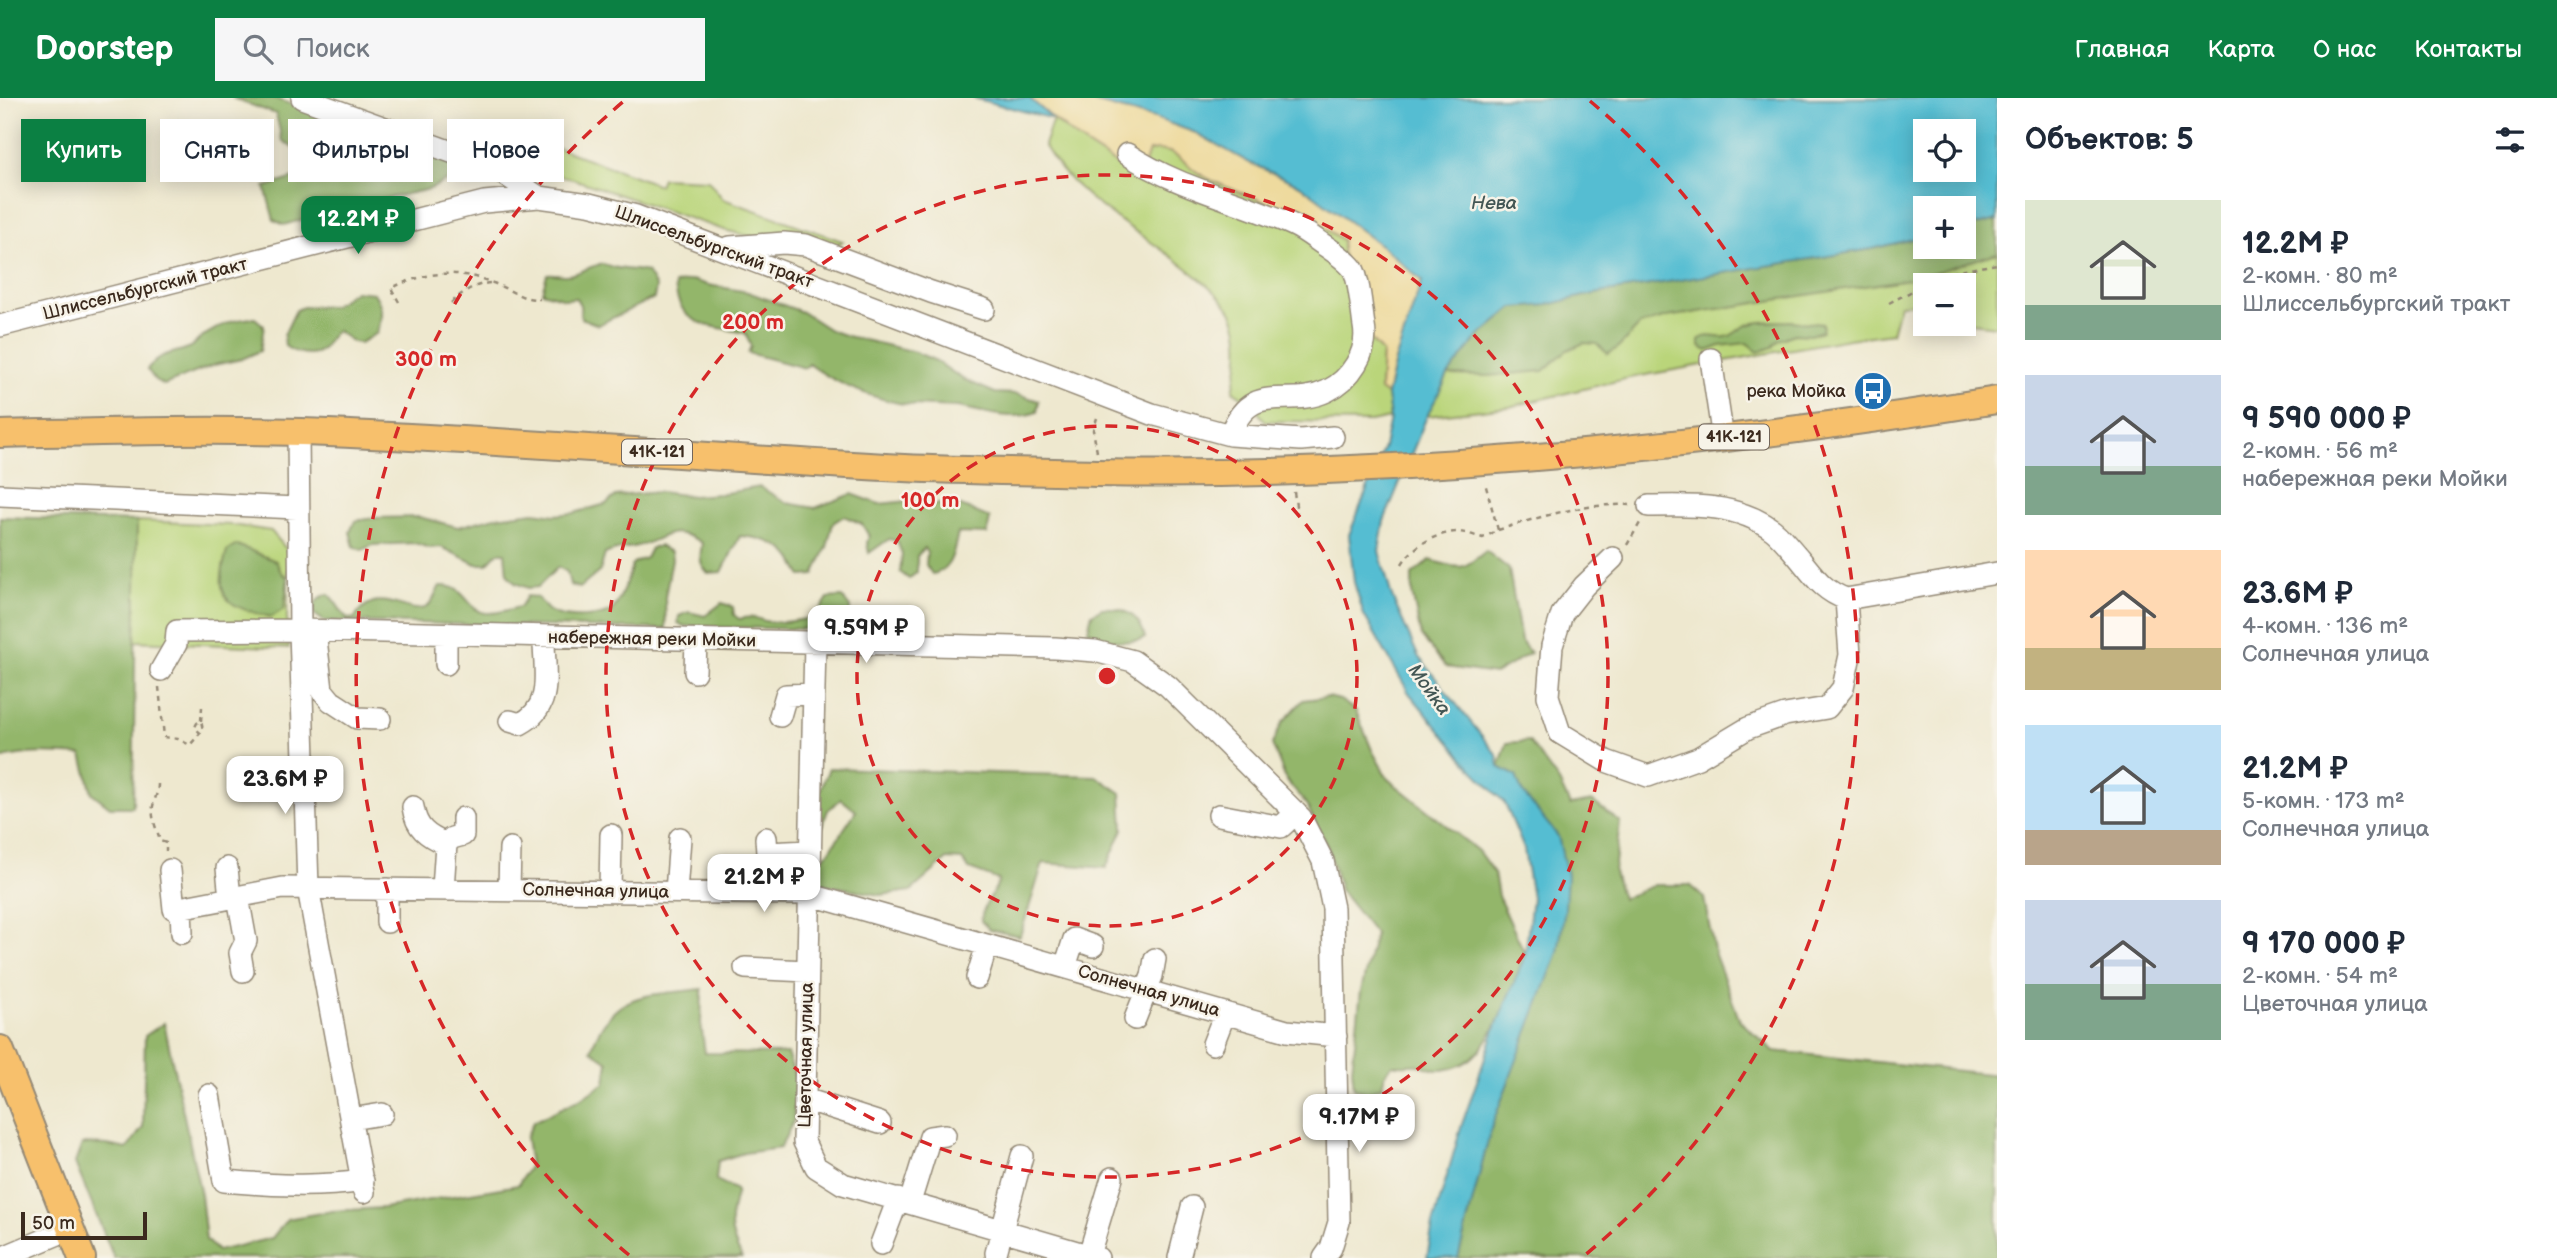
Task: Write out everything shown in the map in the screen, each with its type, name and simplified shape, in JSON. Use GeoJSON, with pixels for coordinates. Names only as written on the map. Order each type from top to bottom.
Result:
{"type":"FeatureCollection","features":[{"type":"Feature","properties":{"kind":"main road","name":"41К-121"},"geometry":{"type":"LineString","coordinates":[[0,434],[298,432],[905,468],[1101,473],[1214,473],[1313,469],[1477,470],[1997,400]]}},
{"type":"Feature","properties":{"kind":"main road"},"geometry":{"type":"LineString","coordinates":[[0,1049],[82,1258]]}},
{"type":"Feature","properties":{"kind":"street"},"geometry":{"type":"LineString","coordinates":[[302,98],[493,167],[539,197]]}},
{"type":"Feature","properties":{"kind":"street"},"geometry":{"type":"LineString","coordinates":[[1127,154],[1150,169],[1181,183],[1295,226],[1354,270],[1365,334],[1348,378],[1326,392],[1297,397],[1267,397],[1251,403],[1236,417],[1230,435]]}},
{"type":"Feature","properties":{"kind":"street","name":"Шлиссельбургский тракт"},"geometry":{"type":"LineString","coordinates":[[0,326],[484,202],[539,197],[589,204],[636,216],[1152,414],[1230,435],[1301,440],[1333,437]]}},
{"type":"Feature","properties":{"kind":"street"},"geometry":{"type":"LineString","coordinates":[[717,247],[784,243],[806,245],[984,309]]}},
{"type":"Feature","properties":{"kind":"street"},"geometry":{"type":"LineString","coordinates":[[1711,359],[1723,439]]}},
{"type":"Feature","properties":{"kind":"street"},"geometry":{"type":"LineString","coordinates":[[209,1095],[224,1181],[285,1187],[363,1186],[309,888],[315,799],[307,631],[297,508],[298,432]]}},
{"type":"Feature","properties":{"kind":"street"},"geometry":{"type":"LineString","coordinates":[[0,495],[297,508]]}},
{"type":"Feature","properties":{"kind":"street"},"geometry":{"type":"LineString","coordinates":[[1649,506],[1697,505],[1743,512],[1774,531],[1817,582],[1832,594],[1846,600],[1997,573]]}},
{"type":"Feature","properties":{"kind":"street"},"geometry":{"type":"LineString","coordinates":[[1613,558],[1584,586],[1562,614],[1552,646],[1548,696],[1560,733],[1606,761],[1648,776],[1698,758],[1748,729],[1785,715],[1827,708],[1843,688],[1850,656],[1846,600]]}},
{"type":"Feature","properties":{"kind":"street","name":"набережная реки Мойки"},"geometry":{"type":"LineString","coordinates":[[161,670],[176,644],[177,631],[307,631],[1055,648],[1095,651],[1133,661],[1168,686],[1301,818],[1322,861],[1333,908],[1336,1036]]}},
{"type":"Feature","properties":{"kind":"street"},"geometry":{"type":"LineString","coordinates":[[307,631],[322,690],[331,701],[357,718],[380,719]]}},
{"type":"Feature","properties":{"kind":"street"},"geometry":{"type":"LineString","coordinates":[[446,634],[446,664]]}},
{"type":"Feature","properties":{"kind":"street"},"geometry":{"type":"LineString","coordinates":[[510,721],[520,724],[529,719],[543,699],[546,673],[544,636]]}},
{"type":"Feature","properties":{"kind":"street"},"geometry":{"type":"LineString","coordinates":[[695,673],[696,640]]}},
{"type":"Feature","properties":{"kind":"street","name":"Цветочная улица"},"geometry":{"type":"LineString","coordinates":[[814,643],[804,1142],[816,1167],[843,1184],[1094,1257]]}},
{"type":"Feature","properties":{"kind":"street"},"geometry":{"type":"LineString","coordinates":[[780,716],[786,695],[813,694]]}},
{"type":"Feature","properties":{"kind":"street"},"geometry":{"type":"LineString","coordinates":[[413,807],[415,821],[427,836],[446,844]]}},
{"type":"Feature","properties":{"kind":"street"},"geometry":{"type":"LineString","coordinates":[[1219,815],[1281,827],[1296,813]]}},
{"type":"Feature","properties":{"kind":"street"},"geometry":{"type":"LineString","coordinates":[[443,889],[446,844],[452,838],[463,835],[463,818]]}},
{"type":"Feature","properties":{"kind":"street"},"geometry":{"type":"LineString","coordinates":[[610,891],[611,835]]}},
{"type":"Feature","properties":{"kind":"street"},"geometry":{"type":"LineString","coordinates":[[677,892],[680,838]]}},
{"type":"Feature","properties":{"kind":"street"},"geometry":{"type":"LineString","coordinates":[[766,838],[767,853],[809,851]]}},
{"type":"Feature","properties":{"kind":"street"},"geometry":{"type":"LineString","coordinates":[[509,890],[510,848]]}},
{"type":"Feature","properties":{"kind":"street"},"geometry":{"type":"LineString","coordinates":[[227,868],[246,941],[240,953],[243,971]]}},
{"type":"Feature","properties":{"kind":"street"},"geometry":{"type":"LineString","coordinates":[[170,870],[182,933]]}},
{"type":"Feature","properties":{"kind":"street","name":"Солнечная улица"},"geometry":{"type":"LineString","coordinates":[[177,908],[283,888],[808,894],[1287,1031],[1336,1036]]}},
{"type":"Feature","properties":{"kind":"street"},"geometry":{"type":"LineString","coordinates":[[387,889],[387,922]]}},
{"type":"Feature","properties":{"kind":"street"},"geometry":{"type":"LineString","coordinates":[[1065,967],[1074,939],[1093,946]]}},
{"type":"Feature","properties":{"kind":"street"},"geometry":{"type":"LineString","coordinates":[[977,978],[987,945]]}},
{"type":"Feature","properties":{"kind":"street"},"geometry":{"type":"LineString","coordinates":[[1135,1019],[1152,976],[1155,959]]}},
{"type":"Feature","properties":{"kind":"street"},"geometry":{"type":"LineString","coordinates":[[745,968],[807,971]]}},
{"type":"Feature","properties":{"kind":"street"},"geometry":{"type":"LineString","coordinates":[[1213,1044],[1225,1013]]}},
{"type":"Feature","properties":{"kind":"street"},"geometry":{"type":"LineString","coordinates":[[1324,1258],[1331,1248],[1339,1222],[1336,1036]]}},
{"type":"Feature","properties":{"kind":"street"},"geometry":{"type":"LineString","coordinates":[[805,1099],[880,1123]]}},
{"type":"Feature","properties":{"kind":"street"},"geometry":{"type":"LineString","coordinates":[[351,1119],[382,1114]]}},
{"type":"Feature","properties":{"kind":"street"},"geometry":{"type":"LineString","coordinates":[[880,1244],[904,1200],[930,1137],[945,1135]]}},
{"type":"Feature","properties":{"kind":"street"},"geometry":{"type":"LineString","coordinates":[[996,1253],[1022,1156]]}},
{"type":"Feature","properties":{"kind":"street"},"geometry":{"type":"LineString","coordinates":[[1094,1257],[1112,1178]]}},
{"type":"Feature","properties":{"kind":"street"},"geometry":{"type":"LineString","coordinates":[[1179,1258],[1192,1207]]}},
{"type":"Feature","properties":{"kind":"street"},"geometry":{"type":"LineString","coordinates":[[1,1258],[70,1229]]}},
{"type":"Feature","properties":{"kind":"path"},"geometry":{"type":"LineString","coordinates":[[1889,303],[1947,274],[1997,264]]}},
{"type":"Feature","properties":{"kind":"path"},"geometry":{"type":"LineString","coordinates":[[399,302],[391,288],[419,275],[448,273],[493,283],[530,299],[540,299]]}},
{"type":"Feature","properties":{"kind":"path"},"geometry":{"type":"LineString","coordinates":[[451,303],[465,290],[493,283]]}},
{"type":"Feature","properties":{"kind":"path"},"geometry":{"type":"LineString","coordinates":[[1101,473],[1093,430],[1106,396]]}},
{"type":"Feature","properties":{"kind":"path"},"geometry":{"type":"LineString","coordinates":[[1477,470],[1498,530]]}},
{"type":"Feature","properties":{"kind":"path"},"geometry":{"type":"LineString","coordinates":[[1293,489],[1297,513]]}},
{"type":"Feature","properties":{"kind":"path"},"geometry":{"type":"LineString","coordinates":[[1402,564],[1407,555],[1430,539],[1457,531],[1483,538],[1498,530],[1555,512],[1601,504],[1649,506],[1626,547],[1613,558]]}},
{"type":"Feature","properties":{"kind":"path"},"geometry":{"type":"LineString","coordinates":[[161,670],[159,687],[163,735],[190,745],[204,725],[201,721],[202,706]]}},
{"type":"Feature","properties":{"kind":"path"},"geometry":{"type":"LineString","coordinates":[[200,733],[195,727],[201,721]]}},
{"type":"Feature","properties":{"kind":"path"},"geometry":{"type":"LineString","coordinates":[[158,784],[153,821],[160,841],[166,843],[166,864],[170,870]]}},
{"type":"Feature","properties":{"kind":"green space"},"geometry":{"type":"Polygon","coordinates":[[[232,98],[274,98],[332,119],[288,119],[288,144],[282,140],[276,114],[232,98]]]}},
{"type":"Feature","properties":{"kind":"green space"},"geometry":{"type":"Polygon","coordinates":[[[1053,119],[1079,140],[1125,170],[1151,151],[1168,151],[1206,177],[1294,213],[1342,240],[1342,251],[1365,334],[1382,352],[1380,389],[1387,395],[1390,418],[1371,422],[1265,421],[1251,403],[1233,391],[1239,335],[1227,305],[1194,274],[1113,216],[1074,184],[1044,145],[1053,119]]]}},
{"type":"Feature","properties":{"kind":"green space"},"geometry":{"type":"Polygon","coordinates":[[[564,150],[659,185],[662,178],[708,180],[723,199],[842,241],[836,248],[753,237],[724,230],[564,177],[564,150]]]}},
{"type":"Feature","properties":{"kind":"green space"},"geometry":{"type":"Polygon","coordinates":[[[433,155],[447,163],[447,180],[430,189],[350,206],[284,225],[274,220],[265,187],[288,180],[433,182],[433,155]]]}},
{"type":"Feature","properties":{"kind":"green space"},"geometry":{"type":"Polygon","coordinates":[[[1997,220],[1997,326],[1976,323],[1976,273],[1913,273],[1913,303],[1900,304],[1892,333],[1629,378],[1509,407],[1427,416],[1448,375],[1547,305],[1588,295],[1872,249],[1913,239],[1913,259],[1976,259],[1976,225],[1997,220]]]}},
{"type":"Feature","properties":{"kind":"green space"},"geometry":{"type":"Polygon","coordinates":[[[1997,220],[1997,253],[1932,273],[1913,273],[1913,278],[1667,317],[1640,325],[1619,347],[1608,354],[1597,344],[1584,343],[1567,350],[1543,371],[1488,376],[1448,375],[1478,337],[1513,308],[1547,305],[1588,295],[1872,249],[1913,239],[1913,259],[1976,259],[1976,225],[1997,220]]]}},
{"type":"Feature","properties":{"kind":"green space"},"geometry":{"type":"Polygon","coordinates":[[[603,264],[647,272],[656,287],[654,298],[598,325],[581,318],[580,305],[576,298],[565,299],[542,292],[547,274],[569,275],[603,264]]]}},
{"type":"Feature","properties":{"kind":"green space"},"geometry":{"type":"Polygon","coordinates":[[[692,280],[748,292],[802,312],[830,330],[915,352],[934,360],[963,379],[995,393],[1017,394],[1039,401],[1037,412],[1007,416],[957,407],[898,403],[852,388],[809,364],[805,368],[748,353],[751,346],[745,333],[709,326],[690,317],[683,309],[675,284],[692,280]]]}},
{"type":"Feature","properties":{"kind":"green space"},"geometry":{"type":"Polygon","coordinates":[[[355,291],[374,293],[377,298],[381,313],[377,333],[360,343],[353,342],[337,331],[322,349],[309,354],[293,351],[285,346],[284,335],[296,310],[303,307],[333,306],[355,291]]]}},
{"type":"Feature","properties":{"kind":"green space"},"geometry":{"type":"Polygon","coordinates":[[[255,318],[264,326],[260,351],[242,359],[214,365],[164,385],[155,380],[147,369],[164,355],[191,347],[203,336],[222,326],[233,321],[255,318]]]}},
{"type":"Feature","properties":{"kind":"green space"},"geometry":{"type":"Polygon","coordinates":[[[1790,321],[1823,324],[1822,331],[1810,335],[1794,334],[1779,340],[1773,347],[1758,352],[1747,343],[1720,346],[1708,351],[1700,347],[1700,339],[1703,337],[1726,337],[1756,323],[1790,321]]]}},
{"type":"Feature","properties":{"kind":"green space"},"geometry":{"type":"Polygon","coordinates":[[[760,487],[787,503],[815,508],[852,494],[879,504],[909,501],[961,506],[990,518],[987,534],[958,533],[951,559],[939,572],[932,574],[926,565],[927,553],[924,548],[917,556],[917,572],[909,579],[900,572],[902,554],[897,541],[889,539],[869,553],[869,536],[862,524],[844,516],[833,523],[827,547],[814,575],[802,576],[787,552],[775,544],[740,536],[722,572],[708,573],[700,559],[702,543],[674,533],[605,554],[600,571],[580,588],[570,585],[567,572],[558,567],[538,587],[528,588],[515,583],[507,574],[505,553],[497,553],[487,564],[476,564],[441,547],[429,548],[415,543],[373,545],[362,550],[354,547],[350,532],[355,521],[374,518],[419,517],[458,527],[495,517],[534,512],[555,515],[574,513],[606,504],[616,496],[659,492],[693,496],[760,487]]]}},
{"type":"Feature","properties":{"kind":"green space"},"geometry":{"type":"Polygon","coordinates":[[[0,517],[137,521],[133,807],[110,807],[92,793],[82,755],[30,754],[0,759],[0,517]]]}},
{"type":"Feature","properties":{"kind":"green space"},"geometry":{"type":"Polygon","coordinates":[[[137,521],[232,525],[271,531],[289,552],[289,648],[135,641],[137,521]]]}},
{"type":"Feature","properties":{"kind":"green space"},"geometry":{"type":"Polygon","coordinates":[[[237,545],[276,561],[281,572],[288,578],[284,609],[271,617],[243,609],[227,598],[223,591],[223,567],[227,551],[237,545]]]}},
{"type":"Feature","properties":{"kind":"green space"},"geometry":{"type":"Polygon","coordinates":[[[659,546],[671,552],[672,559],[665,597],[666,629],[324,621],[314,614],[317,601],[328,594],[348,619],[355,618],[364,607],[374,602],[383,601],[421,609],[430,604],[440,586],[455,589],[474,608],[486,613],[520,607],[527,596],[536,597],[549,611],[557,614],[574,617],[601,615],[617,604],[633,563],[646,558],[651,548],[659,546]]]}},
{"type":"Feature","properties":{"kind":"green space"},"geometry":{"type":"Polygon","coordinates":[[[1486,551],[1509,569],[1521,641],[1530,653],[1495,674],[1446,667],[1421,636],[1412,593],[1412,575],[1430,560],[1460,567],[1471,563],[1486,551]]]}},
{"type":"Feature","properties":{"kind":"green space"},"geometry":{"type":"Polygon","coordinates":[[[842,597],[850,607],[850,617],[856,621],[847,630],[684,626],[678,623],[679,616],[689,612],[705,616],[722,603],[733,607],[734,615],[739,619],[754,617],[777,622],[800,620],[816,617],[828,598],[842,597]]]}},
{"type":"Feature","properties":{"kind":"green space"},"geometry":{"type":"Polygon","coordinates":[[[1102,608],[1117,609],[1130,614],[1140,624],[1145,638],[1111,640],[1091,634],[1088,630],[1092,614],[1102,608]]]}},
{"type":"Feature","properties":{"kind":"green space"},"geometry":{"type":"Polygon","coordinates":[[[1328,697],[1340,700],[1356,711],[1372,750],[1388,779],[1478,851],[1494,873],[1498,896],[1526,956],[1497,1023],[1471,1059],[1443,1070],[1421,1065],[1392,1064],[1381,1087],[1367,1093],[1354,1088],[1352,1069],[1361,991],[1375,934],[1340,890],[1328,848],[1306,804],[1286,780],[1272,744],[1282,723],[1303,700],[1328,697]]]}},
{"type":"Feature","properties":{"kind":"green space"},"geometry":{"type":"Polygon","coordinates":[[[1529,741],[1559,782],[1570,805],[1592,801],[1620,822],[1614,872],[1622,899],[1654,885],[1689,885],[1704,898],[1715,955],[1740,1021],[1774,1051],[1997,1075],[1997,1258],[1458,1258],[1492,1125],[1557,952],[1558,837],[1522,792],[1516,776],[1499,767],[1507,743],[1529,741]]]}},
{"type":"Feature","properties":{"kind":"green space"},"geometry":{"type":"Polygon","coordinates":[[[829,768],[1096,776],[1121,793],[1123,829],[1106,868],[1043,863],[1020,936],[990,930],[981,921],[982,915],[999,880],[969,869],[962,860],[947,859],[911,891],[880,895],[818,883],[819,859],[828,853],[856,811],[841,799],[828,810],[821,829],[819,793],[829,768]]]}},
{"type":"Feature","properties":{"kind":"green space"},"geometry":{"type":"Polygon","coordinates":[[[702,989],[701,1024],[705,1053],[787,1054],[797,1081],[793,1122],[780,1148],[744,1153],[718,1161],[716,1180],[737,1190],[731,1224],[742,1258],[114,1258],[75,1163],[82,1144],[127,1149],[143,1127],[145,1036],[164,1023],[201,1195],[206,1240],[217,1251],[272,1238],[287,1219],[332,1211],[383,1208],[518,1185],[530,1165],[526,1138],[533,1122],[582,1098],[605,1083],[608,1062],[591,1050],[609,1016],[634,1000],[664,993],[702,989]]]}},
{"type":"Feature","properties":{"kind":"sand"},"geometry":{"type":"Polygon","coordinates":[[[1029,98],[1078,98],[1155,118],[1196,133],[1250,163],[1300,185],[1387,250],[1422,281],[1395,361],[1387,395],[1380,390],[1382,352],[1365,334],[1342,251],[1342,240],[1293,213],[1205,177],[1167,151],[1149,151],[1144,166],[1130,173],[1079,140],[1029,98]]]}},
{"type":"Feature","properties":{"kind":"water"},"geometry":{"type":"Polygon","coordinates":[[[973,98],[1029,98],[1053,119],[973,98]]]}},
{"type":"Feature","properties":{"kind":"water","name":"Нева"},"geometry":{"type":"Polygon","coordinates":[[[1078,98],[1997,98],[1997,220],[1976,225],[1976,196],[1913,196],[1913,239],[1872,249],[1588,295],[1547,305],[1513,308],[1478,337],[1448,375],[1427,416],[1384,521],[1379,551],[1392,597],[1418,656],[1497,755],[1499,767],[1516,776],[1522,792],[1558,836],[1567,875],[1558,952],[1492,1125],[1458,1258],[1427,1258],[1433,1224],[1462,1124],[1498,1021],[1525,956],[1532,898],[1524,849],[1505,803],[1472,769],[1409,693],[1364,615],[1354,582],[1349,535],[1384,447],[1390,418],[1387,395],[1395,361],[1422,281],[1387,250],[1300,185],[1250,163],[1196,133],[1155,118],[1078,98]]]}},
{"type":"Feature","properties":{"kind":"place","name":"река Мойка"},"geometry":{"type":"Point","coordinates":[1873,391]}},
{"type":"Feature","properties":{"kind":"water label","name":"Мойка"},"geometry":{"type":"Point","coordinates":[1429,690]}}]}
